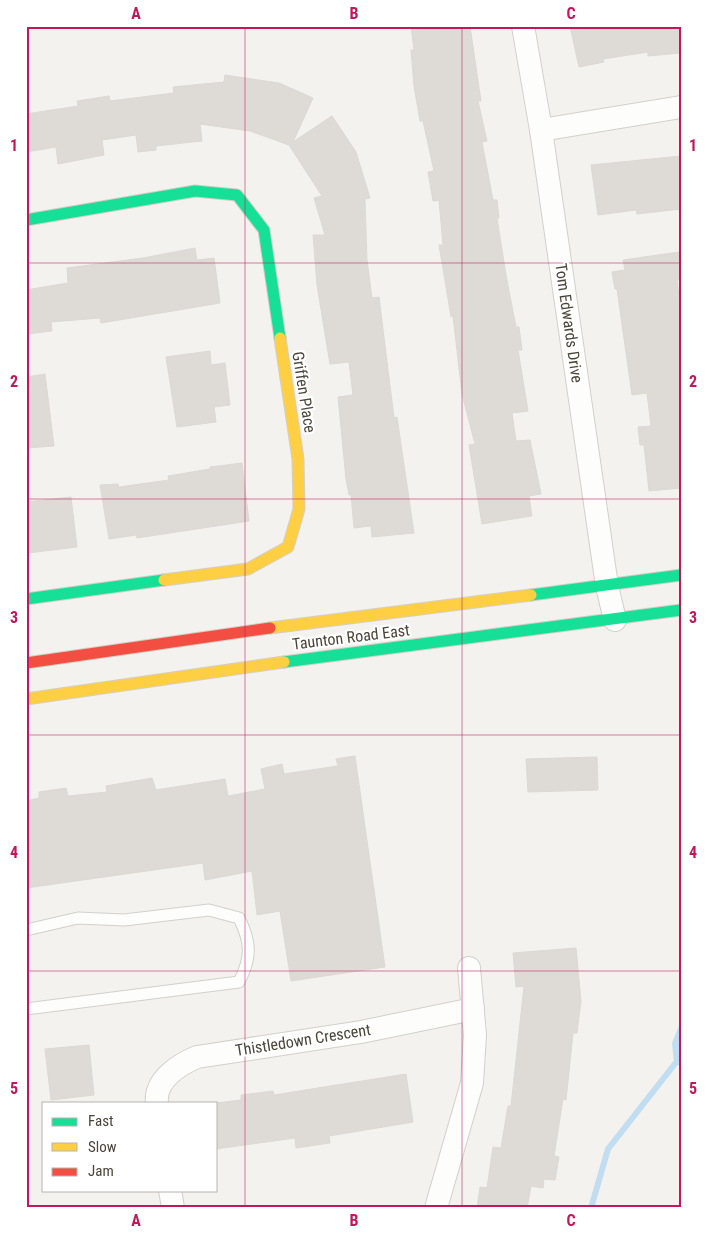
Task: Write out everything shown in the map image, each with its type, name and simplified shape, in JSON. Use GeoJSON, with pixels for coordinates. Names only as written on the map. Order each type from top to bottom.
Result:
{"type":"FeatureCollection","features":[{"type":"Feature","properties":{"kind":"main road","name":"Griffen Place"},"geometry":{"type":"LineString","coordinates":[[26,220],[195,190],[237,195],[264,230],[298,459],[299,509],[288,547],[248,569],[26,598]]}},
{"type":"Feature","properties":{"kind":"main road","name":"Taunton Road East"},"geometry":{"type":"LineString","coordinates":[[26,663],[244,631],[608,586],[681,575]]}},
{"type":"Feature","properties":{"kind":"main road","name":"Taunton Road East"},"geometry":{"type":"LineString","coordinates":[[26,699],[253,666],[681,610]]}},
{"type":"Feature","properties":{"kind":"street","name":"Tom Edwards Drive"},"geometry":{"type":"LineString","coordinates":[[523,26],[542,130],[608,586],[615,620]]}},
{"type":"Feature","properties":{"kind":"street"},"geometry":{"type":"LineString","coordinates":[[542,130],[681,107]]}},
{"type":"Feature","properties":{"kind":"street"},"geometry":{"type":"LineString","coordinates":[[436,1208],[472,1083],[474,1009],[469,968]]}},
{"type":"Feature","properties":{"kind":"street","name":"Thistledown Crescent"},"geometry":{"type":"LineString","coordinates":[[157,1102],[161,1085],[171,1072],[183,1063],[197,1058],[361,1032],[474,1009]]}},
{"type":"Feature","properties":{"kind":"street"},"geometry":{"type":"LineString","coordinates":[[170,1192],[173,1208]]}},
{"type":"Feature","properties":{"kind":"lane"},"geometry":{"type":"LineString","coordinates":[[26,930],[78,918],[124,920],[209,910],[239,918],[249,938],[247,966],[239,982],[26,1009]]}},
{"type":"Feature","properties":{"kind":"water"},"geometry":{"type":"Polygon","coordinates":[[[681,1021],[681,1067],[674,1062],[672,1043],[681,1021]]]}},
{"type":"Feature","properties":{"kind":"building"},"geometry":{"type":"Polygon","coordinates":[[[411,26],[470,26],[481,101],[478,101],[487,141],[482,142],[493,200],[497,200],[499,218],[497,218],[506,275],[516,327],[519,327],[522,350],[518,350],[528,411],[512,413],[516,441],[530,440],[541,494],[529,496],[532,516],[482,524],[469,445],[475,444],[462,394],[453,316],[451,317],[439,245],[443,245],[439,200],[433,201],[428,172],[434,171],[423,121],[420,121],[414,86],[411,50],[414,50],[411,26]]]}},
{"type":"Feature","properties":{"kind":"building"},"geometry":{"type":"Polygon","coordinates":[[[570,26],[681,26],[681,53],[648,56],[648,52],[603,59],[604,62],[579,67],[570,26]]]}},
{"type":"Feature","properties":{"kind":"building"},"geometry":{"type":"Polygon","coordinates":[[[225,75],[279,83],[313,98],[293,142],[332,116],[356,152],[370,198],[365,199],[367,260],[372,298],[379,297],[394,418],[397,417],[414,533],[372,537],[371,526],[354,528],[351,495],[349,495],[346,479],[338,397],[353,395],[349,362],[330,364],[317,285],[313,235],[325,235],[314,198],[322,196],[289,145],[250,131],[200,124],[202,141],[156,146],[156,150],[138,152],[136,135],[102,140],[104,155],[58,164],[56,147],[26,152],[26,114],[78,106],[77,101],[109,96],[110,101],[174,93],[173,87],[224,82],[225,75]]]}},
{"type":"Feature","properties":{"kind":"building"},"geometry":{"type":"Polygon","coordinates":[[[681,156],[681,209],[637,214],[636,210],[598,215],[591,165],[681,156]]]}},
{"type":"Feature","properties":{"kind":"building"},"geometry":{"type":"Polygon","coordinates":[[[195,248],[197,260],[214,258],[220,303],[101,323],[100,318],[51,322],[52,331],[26,334],[26,290],[68,283],[67,268],[143,258],[195,248]]]}},
{"type":"Feature","properties":{"kind":"building"},"geometry":{"type":"Polygon","coordinates":[[[679,252],[681,280],[677,280],[681,312],[681,488],[649,491],[644,445],[640,445],[638,427],[651,426],[647,393],[632,395],[617,289],[615,289],[612,272],[625,270],[623,260],[679,252]]]}},
{"type":"Feature","properties":{"kind":"building"},"geometry":{"type":"Polygon","coordinates":[[[210,351],[211,365],[225,363],[230,405],[214,407],[216,422],[177,427],[166,357],[210,351]]]}},
{"type":"Feature","properties":{"kind":"building"},"geometry":{"type":"Polygon","coordinates":[[[45,374],[54,446],[26,448],[26,377],[45,374]]]}},
{"type":"Feature","properties":{"kind":"building"},"geometry":{"type":"Polygon","coordinates":[[[242,463],[249,521],[137,538],[136,535],[109,539],[100,485],[118,484],[119,487],[169,480],[168,476],[210,469],[210,467],[242,463]]]}},
{"type":"Feature","properties":{"kind":"building"},"geometry":{"type":"Polygon","coordinates":[[[71,497],[77,547],[28,553],[26,502],[71,497]]]}},
{"type":"Feature","properties":{"kind":"building"},"geometry":{"type":"Polygon","coordinates":[[[355,756],[385,967],[291,981],[280,911],[257,915],[252,871],[205,880],[203,863],[26,888],[26,801],[39,798],[39,792],[66,788],[68,796],[107,792],[106,786],[152,778],[156,790],[225,779],[228,796],[265,789],[261,769],[282,764],[284,774],[338,766],[336,759],[355,756]]]}},
{"type":"Feature","properties":{"kind":"building"},"geometry":{"type":"Polygon","coordinates":[[[597,757],[598,790],[528,792],[526,759],[597,757]]]}},
{"type":"Feature","properties":{"kind":"building"},"geometry":{"type":"Polygon","coordinates":[[[576,948],[581,1001],[577,1033],[573,1033],[566,1100],[563,1099],[554,1156],[559,1157],[555,1180],[544,1179],[543,1188],[531,1186],[527,1208],[477,1208],[480,1187],[487,1188],[493,1147],[501,1148],[508,1106],[511,1106],[524,986],[516,987],[513,953],[576,948]]]}},
{"type":"Feature","properties":{"kind":"building"},"geometry":{"type":"Polygon","coordinates":[[[89,1045],[94,1095],[51,1100],[45,1049],[89,1045]]]}},
{"type":"Feature","properties":{"kind":"building"},"geometry":{"type":"Polygon","coordinates":[[[406,1074],[413,1122],[329,1136],[330,1143],[296,1148],[295,1138],[218,1149],[218,1103],[241,1100],[241,1095],[273,1091],[274,1095],[406,1074]]]}},
{"type":"Feature","properties":{"kind":"waterway"},"geometry":{"type":"LineString","coordinates":[[591,1208],[608,1149],[681,1056]]}},
{"type":"Feature","properties":{"kind":"traffic: fast"},"geometry":{"type":"LineString","coordinates":[[26,220],[195,191],[237,195],[264,230],[280,338]]}},
{"type":"Feature","properties":{"kind":"traffic: fast"},"geometry":{"type":"LineString","coordinates":[[531,595],[681,575]]}},
{"type":"Feature","properties":{"kind":"traffic: fast"},"geometry":{"type":"LineString","coordinates":[[26,599],[164,580]]}},
{"type":"Feature","properties":{"kind":"traffic: fast"},"geometry":{"type":"LineString","coordinates":[[284,662],[681,610]]}},
{"type":"Feature","properties":{"kind":"traffic: slow"},"geometry":{"type":"LineString","coordinates":[[164,580],[248,569],[288,547],[299,509],[298,459],[280,338]]}},
{"type":"Feature","properties":{"kind":"traffic: slow"},"geometry":{"type":"LineString","coordinates":[[270,628],[531,595]]}},
{"type":"Feature","properties":{"kind":"traffic: slow"},"geometry":{"type":"LineString","coordinates":[[26,699],[284,662]]}},
{"type":"Feature","properties":{"kind":"traffic: jam"},"geometry":{"type":"LineString","coordinates":[[26,663],[270,628]]}}]}
